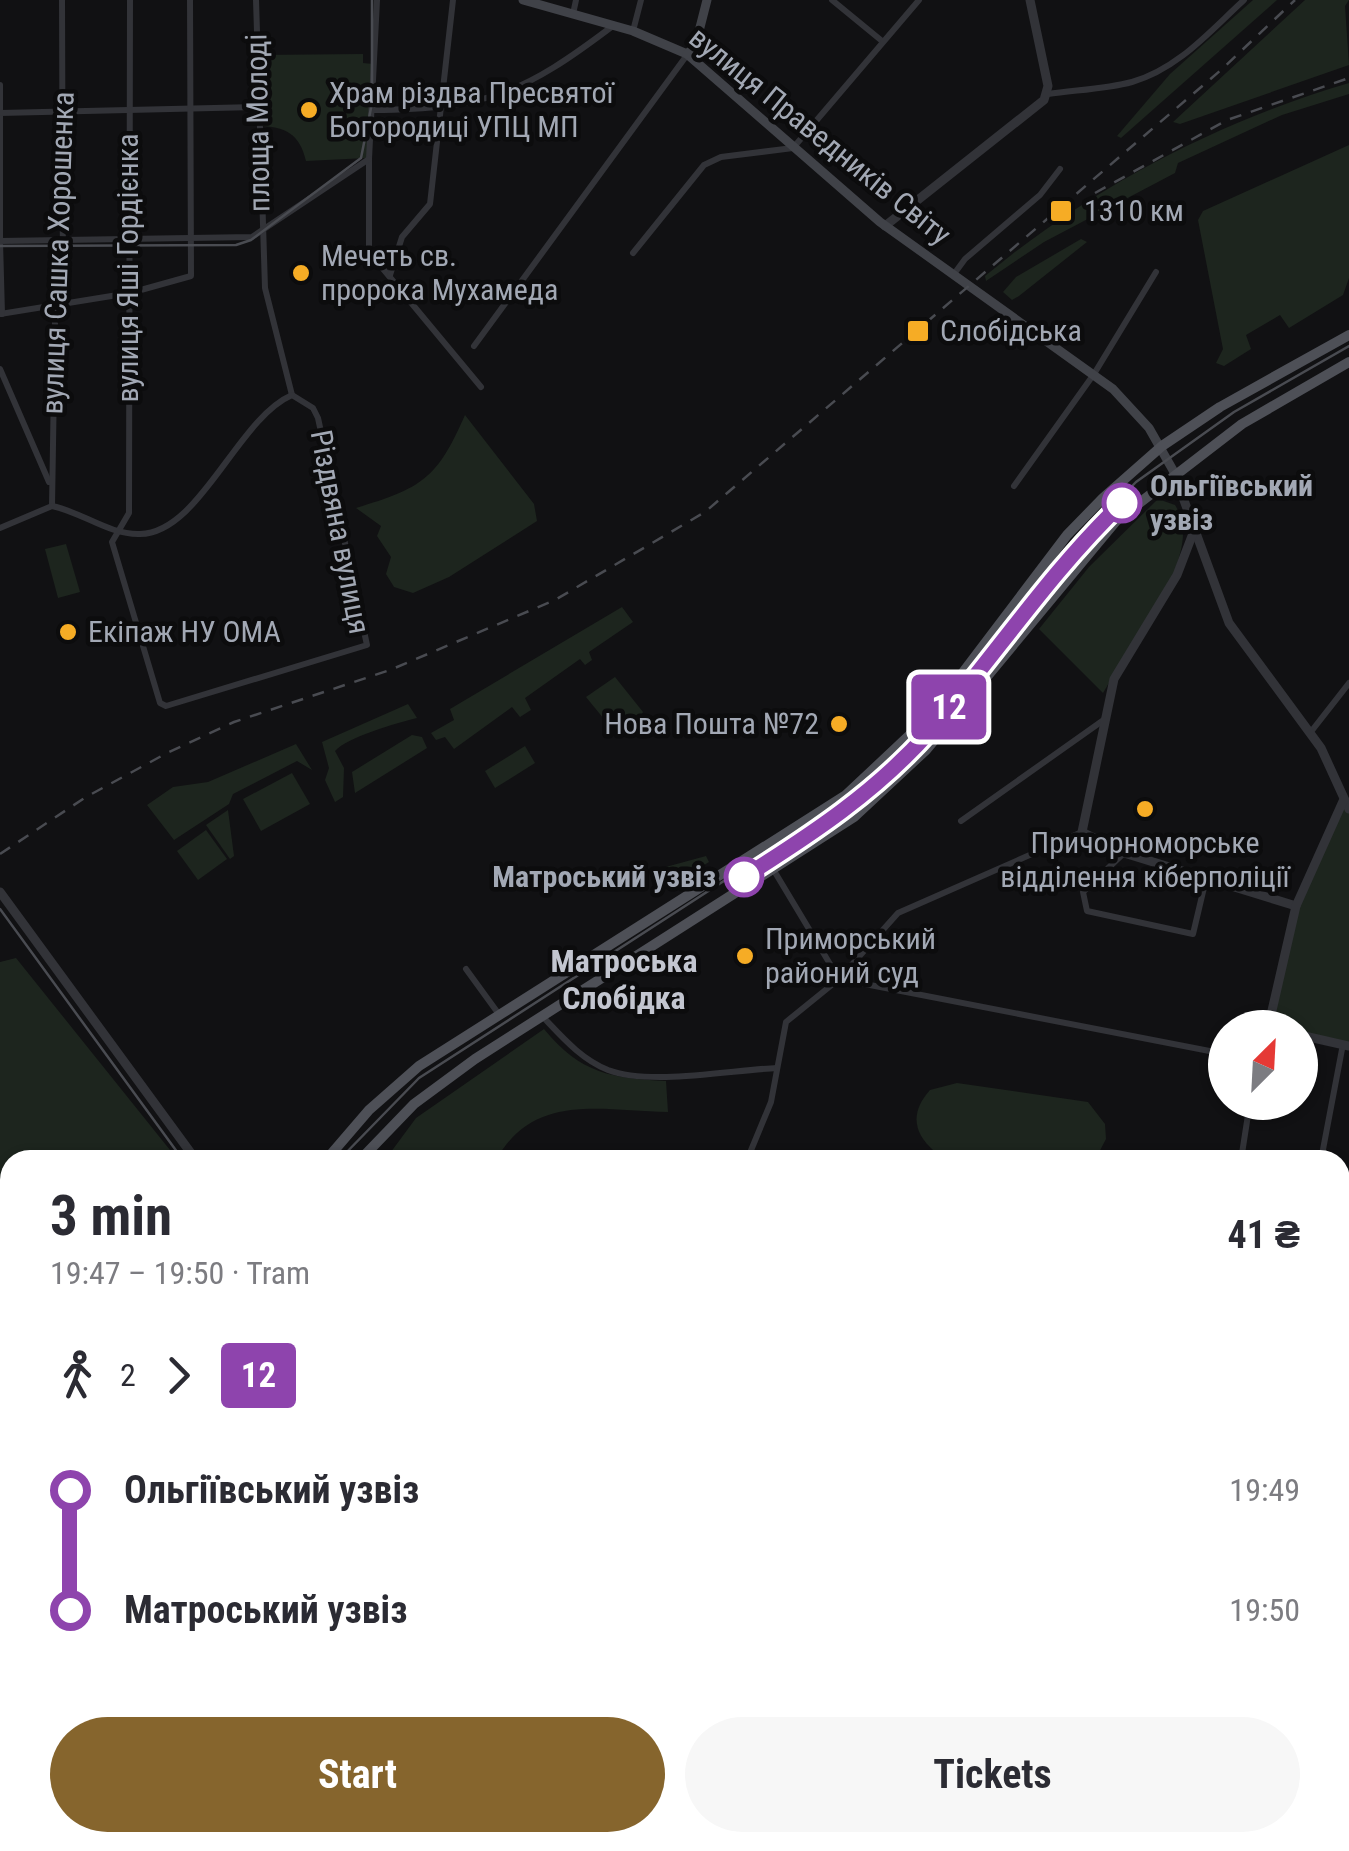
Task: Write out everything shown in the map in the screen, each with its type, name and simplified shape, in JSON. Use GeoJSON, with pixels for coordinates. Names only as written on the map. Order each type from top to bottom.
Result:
{"type":"FeatureCollection","features":[{"type":"Feature","properties":{"kind":"main road","name":"вулиця Праведників Світу"},"geometry":{"type":"LineString","coordinates":[[523,0],[633,31],[687,54],[885,226],[1094,374],[1133,409],[1162,446],[1174,472]]}},
{"type":"Feature","properties":{"kind":"main road"},"geometry":{"type":"LineString","coordinates":[[687,54],[695,47],[708,0]]}},
{"type":"Feature","properties":{"kind":"main road"},"geometry":{"type":"LineString","coordinates":[[335,1150],[369,1110],[418,1066],[766,848],[876,771],[930,716],[1068,535],[1162,446],[1220,406],[1349,335]]}},
{"type":"Feature","properties":{"kind":"main road"},"geometry":{"type":"LineString","coordinates":[[370,1150],[414,1104],[854,816],[896,780],[952,720],[1094,543],[1174,472],[1242,424],[1349,362]]}},
{"type":"Feature","properties":{"kind":"street","name":"вулиця Сашка Хорошенка"},"geometry":{"type":"LineString","coordinates":[[52,506],[66,113],[62,0]]}},
{"type":"Feature","properties":{"kind":"street","name":"вулиця Яші Гордієнка"},"geometry":{"type":"LineString","coordinates":[[118,532],[129,513],[130,0]]}},
{"type":"Feature","properties":{"kind":"street"},"geometry":{"type":"LineString","coordinates":[[0,85],[1,314],[182,282],[191,276],[193,238],[190,0]]}},
{"type":"Feature","properties":{"kind":"street","name":"площа Молоді"},"geometry":{"type":"LineString","coordinates":[[256,0],[260,234]]}},
{"type":"Feature","properties":{"kind":"street"},"geometry":{"type":"LineString","coordinates":[[377,0],[369,159],[370,252],[481,386]]}},
{"type":"Feature","properties":{"kind":"street"},"geometry":{"type":"LineString","coordinates":[[390,276],[402,238],[430,204],[453,0]]}},
{"type":"Feature","properties":{"kind":"street"},"geometry":{"type":"LineString","coordinates":[[573,14],[576,0]]}},
{"type":"Feature","properties":{"kind":"street"},"geometry":{"type":"LineString","coordinates":[[633,31],[640,0]]}},
{"type":"Feature","properties":{"kind":"street"},"geometry":{"type":"LineString","coordinates":[[832,0],[882,41]]}},
{"type":"Feature","properties":{"kind":"street"},"geometry":{"type":"LineString","coordinates":[[633,253],[704,165],[721,157],[793,148],[919,0]]}},
{"type":"Feature","properties":{"kind":"street"},"geometry":{"type":"LineString","coordinates":[[1030,0],[1048,94]]}},
{"type":"Feature","properties":{"kind":"street"},"geometry":{"type":"LineString","coordinates":[[885,226],[1028,115],[1048,94],[1133,82],[1180,60],[1244,0]]}},
{"type":"Feature","properties":{"kind":"street"},"geometry":{"type":"LineString","coordinates":[[373,110],[440,110],[489,101],[560,66],[614,26]]}},
{"type":"Feature","properties":{"kind":"street"},"geometry":{"type":"LineString","coordinates":[[474,346],[652,108],[687,54]]}},
{"type":"Feature","properties":{"kind":"street"},"geometry":{"type":"LineString","coordinates":[[0,113],[258,106]]}},
{"type":"Feature","properties":{"kind":"street","name":"площа Молоді"},"geometry":{"type":"LineString","coordinates":[[260,234],[369,159]]}},
{"type":"Feature","properties":{"kind":"street"},"geometry":{"type":"LineString","coordinates":[[954,274],[965,259],[1040,196],[1060,169]]}},
{"type":"Feature","properties":{"kind":"street"},"geometry":{"type":"LineString","coordinates":[[0,240],[260,234],[266,304],[292,396],[270,408],[168,526],[146,534],[118,532],[52,506],[1,524]]}},
{"type":"Feature","properties":{"kind":"street"},"geometry":{"type":"LineString","coordinates":[[1014,486],[1094,374],[1156,272]]}},
{"type":"Feature","properties":{"kind":"street"},"geometry":{"type":"LineString","coordinates":[[0,370],[50,485]]}},
{"type":"Feature","properties":{"kind":"street","name":"Різдвяна вулиця"},"geometry":{"type":"LineString","coordinates":[[118,532],[113,550],[160,703],[166,706],[367,645],[318,418],[313,408],[292,396]]}},
{"type":"Feature","properties":{"kind":"street"},"geometry":{"type":"LineString","coordinates":[[1174,472],[1229,623],[1321,748],[1347,804],[1296,906],[1272,1010]]}},
{"type":"Feature","properties":{"kind":"street"},"geometry":{"type":"LineString","coordinates":[[1082,832],[1114,679],[1177,575],[1195,528]]}},
{"type":"Feature","properties":{"kind":"street"},"geometry":{"type":"LineString","coordinates":[[1310,734],[1349,683]]}},
{"type":"Feature","properties":{"kind":"street"},"geometry":{"type":"LineString","coordinates":[[961,821],[1106,718]]}},
{"type":"Feature","properties":{"kind":"street"},"geometry":{"type":"LineString","coordinates":[[1082,832],[1124,853],[1296,906]]}},
{"type":"Feature","properties":{"kind":"street"},"geometry":{"type":"LineString","coordinates":[[751,1150],[771,1102],[786,1022],[840,980],[898,913],[1082,832]]}},
{"type":"Feature","properties":{"kind":"street"},"geometry":{"type":"LineString","coordinates":[[1124,853],[1083,892],[1088,911],[1193,934],[1206,878]]}},
{"type":"Feature","properties":{"kind":"street"},"geometry":{"type":"LineString","coordinates":[[773,868],[840,980],[1208,1051]]}},
{"type":"Feature","properties":{"kind":"street"},"geometry":{"type":"LineString","coordinates":[[0,892],[189,1150]]}},
{"type":"Feature","properties":{"kind":"street"},"geometry":{"type":"LineString","coordinates":[[466,969],[498,1013]]}},
{"type":"Feature","properties":{"kind":"street"},"geometry":{"type":"LineString","coordinates":[[543,1017],[566,1043],[611,1072],[649,1076],[778,1068]]}},
{"type":"Feature","properties":{"kind":"street"},"geometry":{"type":"LineString","coordinates":[[1318,1040],[1346,1045],[1323,1150]]}},
{"type":"Feature","properties":{"kind":"street"},"geometry":{"type":"LineString","coordinates":[[1242,1150],[1247,1120]]}},
{"type":"Feature","properties":{"kind":"shaded area"},"geometry":{"type":"Polygon","coordinates":[[[1253,0],[1277,0],[1121,138],[1117,136],[1170,74],[1253,0]]]}},
{"type":"Feature","properties":{"kind":"shaded area"},"geometry":{"type":"Polygon","coordinates":[[[1305,0],[1349,0],[1345,6],[1349,65],[1180,124],[1173,122],[1305,0]]]}},
{"type":"Feature","properties":{"kind":"shaded area"},"geometry":{"type":"Polygon","coordinates":[[[363,54],[363,63],[373,64],[367,158],[306,161],[300,144],[290,133],[258,126],[259,55],[363,54]]]}},
{"type":"Feature","properties":{"kind":"shaded area"},"geometry":{"type":"Polygon","coordinates":[[[1349,83],[1349,94],[1282,115],[1178,163],[1175,173],[1044,242],[986,281],[985,276],[1068,214],[1157,161],[1251,117],[1349,83]]]}},
{"type":"Feature","properties":{"kind":"shaded area"},"geometry":{"type":"Polygon","coordinates":[[[1349,145],[1349,278],[1343,295],[1289,328],[1280,315],[1246,335],[1251,349],[1224,366],[1216,363],[1223,349],[1198,220],[1203,211],[1349,145]]]}},
{"type":"Feature","properties":{"kind":"shaded area"},"geometry":{"type":"Polygon","coordinates":[[[1081,239],[1087,242],[1019,296],[1012,300],[1003,292],[1016,277],[1081,239]]]}},
{"type":"Feature","properties":{"kind":"shaded area"},"geometry":{"type":"Polygon","coordinates":[[[465,415],[534,504],[537,521],[449,577],[413,593],[394,587],[386,574],[391,557],[377,536],[381,526],[356,508],[397,494],[425,478],[445,454],[465,415]]]}},
{"type":"Feature","properties":{"kind":"shaded area"},"geometry":{"type":"Polygon","coordinates":[[[1158,499],[1175,505],[1179,513],[1183,530],[1180,556],[1174,573],[1103,693],[1039,629],[1089,567],[1158,499]]]}},
{"type":"Feature","properties":{"kind":"shaded area"},"geometry":{"type":"Polygon","coordinates":[[[66,544],[80,592],[58,598],[45,549],[66,544]]]}},
{"type":"Feature","properties":{"kind":"shaded area"},"geometry":{"type":"Polygon","coordinates":[[[622,607],[633,622],[589,652],[592,660],[585,665],[580,659],[525,698],[531,710],[520,717],[512,707],[454,749],[445,737],[436,740],[431,733],[454,720],[450,709],[622,607]]]}},
{"type":"Feature","properties":{"kind":"shaded area"},"geometry":{"type":"Polygon","coordinates":[[[615,677],[643,712],[636,726],[617,735],[586,697],[615,677]]]}},
{"type":"Feature","properties":{"kind":"shaded area"},"geometry":{"type":"Polygon","coordinates":[[[408,704],[417,718],[361,736],[335,751],[344,768],[343,797],[335,802],[325,780],[329,768],[322,742],[408,704]]]}},
{"type":"Feature","properties":{"kind":"shaded area"},"geometry":{"type":"Polygon","coordinates":[[[412,735],[422,737],[427,748],[355,793],[352,772],[412,735]]]}},
{"type":"Feature","properties":{"kind":"shaded area"},"geometry":{"type":"Polygon","coordinates":[[[296,744],[312,770],[297,761],[233,794],[229,804],[174,840],[147,805],[173,787],[208,782],[296,744]]]}},
{"type":"Feature","properties":{"kind":"shaded area"},"geometry":{"type":"Polygon","coordinates":[[[525,746],[535,763],[495,788],[485,771],[525,746]]]}},
{"type":"Feature","properties":{"kind":"shaded area"},"geometry":{"type":"Polygon","coordinates":[[[292,773],[310,804],[261,831],[243,799],[292,773]]]}},
{"type":"Feature","properties":{"kind":"shaded area"},"geometry":{"type":"Polygon","coordinates":[[[1344,799],[1349,809],[1349,1046],[1318,1039],[1318,1010],[1272,1010],[1296,906],[1344,799]]]}},
{"type":"Feature","properties":{"kind":"shaded area"},"geometry":{"type":"Polygon","coordinates":[[[228,810],[234,856],[230,859],[206,825],[228,810]]]}},
{"type":"Feature","properties":{"kind":"shaded area"},"geometry":{"type":"Polygon","coordinates":[[[206,830],[227,859],[198,880],[177,851],[206,830]]]}},
{"type":"Feature","properties":{"kind":"shaded area"},"geometry":{"type":"Polygon","coordinates":[[[706,856],[709,862],[668,887],[662,868],[706,856]]]}},
{"type":"Feature","properties":{"kind":"shaded area"},"geometry":{"type":"Polygon","coordinates":[[[16,958],[170,1150],[0,1150],[0,962],[16,958]]]}},
{"type":"Feature","properties":{"kind":"shaded area"},"geometry":{"type":"Polygon","coordinates":[[[544,1029],[571,1056],[598,1071],[666,1081],[668,1112],[594,1109],[549,1115],[529,1124],[503,1150],[392,1150],[416,1118],[544,1029]]]}},
{"type":"Feature","properties":{"kind":"shaded area"},"geometry":{"type":"Polygon","coordinates":[[[957,1083],[1088,1102],[1105,1124],[1106,1139],[1100,1150],[933,1150],[921,1136],[917,1121],[920,1106],[930,1090],[957,1083]]]}},
{"type":"Feature","properties":{"kind":"tram line"},"geometry":{"type":"LineString","coordinates":[[0,246],[236,245],[251,240],[361,158],[372,103],[372,0]]}},
{"type":"Feature","properties":{"kind":"tram line"},"geometry":{"type":"LineString","coordinates":[[349,1150],[419,1078],[860,793],[925,728],[1063,558],[1136,482],[1234,412],[1349,346]]}},
{"type":"Feature","properties":{"kind":"tram line","name":"12"},"geometry":{"type":"LineString","coordinates":[[744,877],[837,818],[869,792],[929,732],[1068,561],[1122,503]]}},
{"type":"Feature","properties":{"kind":"tram line"},"geometry":{"type":"LineString","coordinates":[[0,909],[176,1150]]}},
{"type":"Feature","properties":{"kind":"railway"},"geometry":{"type":"LineString","coordinates":[[0,854],[86,797],[167,753],[234,722],[390,670],[555,600],[705,512],[1221,70],[1295,0]]}},
{"type":"Feature","properties":{"kind":"railway"},"geometry":{"type":"LineString","coordinates":[[1095,193],[1227,120],[1349,78]]}},
{"type":"Feature","properties":{"kind":"place","name":"Храм різдва Пресвятої Богородиці УПЦ МП"},"geometry":{"type":"Point","coordinates":[309,110]}},
{"type":"Feature","properties":{"kind":"place","name":"1310 км"},"geometry":{"type":"Point","coordinates":[1061,211]}},
{"type":"Feature","properties":{"kind":"place","name":"Мечеть св. пророка Мухамеда"},"geometry":{"type":"Point","coordinates":[301,273]}},
{"type":"Feature","properties":{"kind":"place","name":"Слобідська"},"geometry":{"type":"Point","coordinates":[918,331]}},
{"type":"Feature","properties":{"kind":"place","name":"Ольгіївський узвіз"},"geometry":{"type":"Point","coordinates":[1122,503]}},
{"type":"Feature","properties":{"kind":"place","name":"Екіпаж НУ ОМА"},"geometry":{"type":"Point","coordinates":[68,632]}},
{"type":"Feature","properties":{"kind":"place","name":"Нова Пошта №72"},"geometry":{"type":"Point","coordinates":[839,724]}},
{"type":"Feature","properties":{"kind":"place","name":"Причорноморське відділення кіберполіції"},"geometry":{"type":"Point","coordinates":[1145,809]}},
{"type":"Feature","properties":{"kind":"place","name":"Матроський узвіз"},"geometry":{"type":"Point","coordinates":[744,877]}},
{"type":"Feature","properties":{"kind":"place","name":"Приморський районий суд"},"geometry":{"type":"Point","coordinates":[745,956]}},
{"type":"Feature","properties":{"kind":"district","name":"Матроська Слобідка"},"geometry":{"type":"Point","coordinates":[624,980]}}]}
